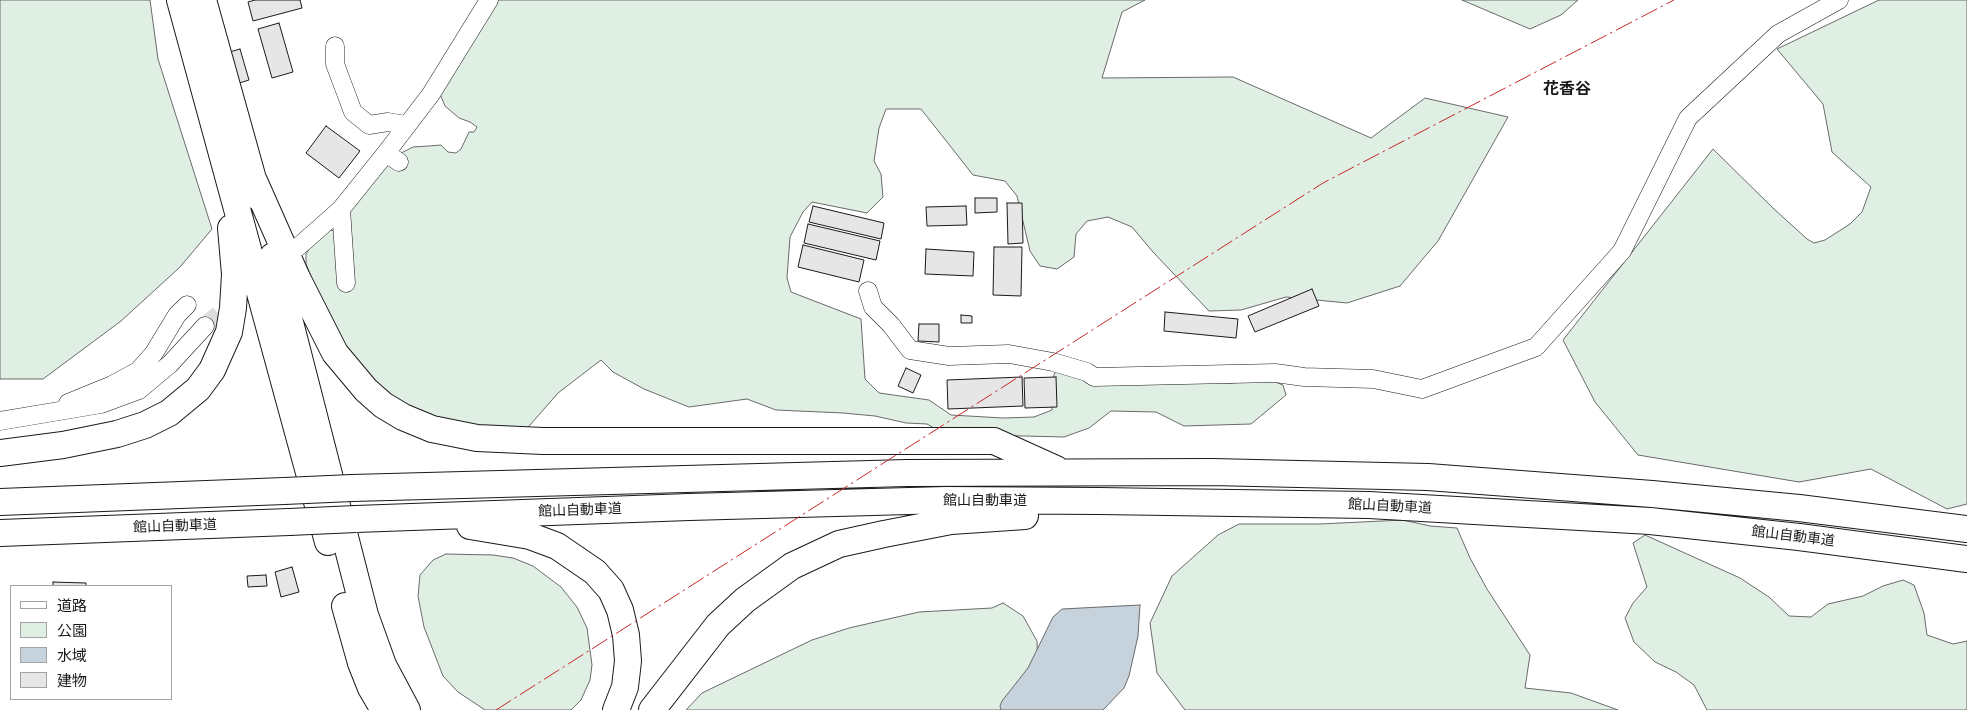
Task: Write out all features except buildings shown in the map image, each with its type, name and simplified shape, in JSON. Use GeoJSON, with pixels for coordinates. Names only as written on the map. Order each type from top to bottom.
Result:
{"type":"FeatureCollection","features":[{"type":"Feature","properties":{"kind":"highway"},"geometry":{"type":"LineString","coordinates":[[180,0],[243,183],[365,615],[383,666],[407,710]]}},
{"type":"Feature","properties":{"kind":"highway"},"geometry":{"type":"LineString","coordinates":[[203,0],[243,183],[360,663],[371,688],[384,710]]}},
{"type":"Feature","properties":{"kind":"highway"},"geometry":{"type":"LineString","coordinates":[[0,453],[63,445],[117,434],[169,413],[198,389],[212,370],[229,332],[233,308],[235,274],[231,223],[243,183]]}},
{"type":"Feature","properties":{"kind":"highway"},"geometry":{"type":"LineString","coordinates":[[243,183],[297,278],[335,353],[366,390],[383,405],[403,417],[432,428],[477,438],[543,441],[994,441],[1063,472]]}},
{"type":"Feature","properties":{"kind":"highway","name":"館山自動車道"},"geometry":{"type":"LineString","coordinates":[[0,502],[352,488],[907,473],[1212,472],[1428,477],[1652,494],[1799,508],[1967,529]]}},
{"type":"Feature","properties":{"kind":"highway","name":"館山自動車道"},"geometry":{"type":"LineString","coordinates":[[0,533],[689,507],[946,500],[1250,502],[1369,505],[1650,521],[1808,538],[1967,559]]}},
{"type":"Feature","properties":{"kind":"highway"},"geometry":{"type":"LineString","coordinates":[[652,710],[718,625],[745,600],[792,566],[839,544],[951,521],[1250,502]]}},
{"type":"Feature","properties":{"kind":"highway"},"geometry":{"type":"LineString","coordinates":[[437,517],[482,529],[530,536],[557,546],[595,572],[611,590],[620,610],[626,635],[628,661],[625,687],[616,710]]}},
{"type":"Feature","properties":{"kind":"street"},"geometry":{"type":"LineString","coordinates":[[298,247],[341,209],[393,158],[406,125],[431,94],[488,0]]}},
{"type":"Feature","properties":{"kind":"street"},"geometry":{"type":"LineString","coordinates":[[868,292],[873,307],[891,325],[910,350],[949,356],[1009,354],[1053,362],[1087,372],[1094,376],[1275,373],[1304,377],[1373,380],[1422,389],[1536,347],[1622,251],[1688,118],[1778,34],[1840,0]]}},
{"type":"Feature","properties":{"kind":"street"},"geometry":{"type":"LineString","coordinates":[[335,46],[335,64],[353,112],[369,125],[388,122],[406,125]]}},
{"type":"Feature","properties":{"kind":"street"},"geometry":{"type":"LineString","coordinates":[[341,209],[346,283]]}},
{"type":"Feature","properties":{"kind":"street"},"geometry":{"type":"LineString","coordinates":[[37,415],[112,385],[138,371],[154,353],[177,314],[187,305]]}},
{"type":"Feature","properties":{"kind":"street"},"geometry":{"type":"LineString","coordinates":[[0,421],[101,404],[139,390],[170,364],[204,326]]}},
{"type":"Feature","properties":{"kind":"green space"},"geometry":{"type":"Polygon","coordinates":[[[0,0],[150,0],[158,59],[212,229],[180,267],[121,321],[43,379],[0,379],[0,0]]]}},
{"type":"Feature","properties":{"kind":"green space"},"geometry":{"type":"Polygon","coordinates":[[[496,0],[1145,0],[1122,12],[1102,78],[1233,77],[1371,138],[1425,98],[1508,117],[1438,241],[1400,286],[1347,303],[1286,297],[1241,310],[1209,311],[1132,227],[1108,217],[1087,221],[1076,234],[1074,257],[1057,269],[1040,266],[1030,251],[1017,196],[1005,181],[973,175],[921,109],[886,109],[879,128],[874,161],[881,174],[883,197],[867,213],[812,202],[803,212],[790,237],[787,278],[791,292],[861,319],[865,379],[879,393],[929,400],[951,415],[1003,418],[1034,417],[1052,410],[1050,385],[1056,370],[1230,383],[1270,380],[1283,385],[1286,395],[1251,424],[1184,426],[1156,412],[1111,411],[1089,428],[1064,437],[944,434],[927,424],[906,423],[875,416],[843,413],[776,410],[747,399],[689,407],[644,389],[613,372],[601,360],[558,393],[523,433],[489,435],[406,407],[358,367],[324,309],[306,264],[306,254],[327,229],[334,231],[389,159],[413,147],[441,145],[448,152],[456,153],[461,149],[469,132],[474,132],[477,127],[459,118],[445,106],[440,94],[496,0]]]}},
{"type":"Feature","properties":{"kind":"green space"},"geometry":{"type":"Polygon","coordinates":[[[1462,0],[1578,0],[1561,15],[1530,29],[1462,0]]]}},
{"type":"Feature","properties":{"kind":"green space"},"geometry":{"type":"Polygon","coordinates":[[[1879,0],[1967,0],[1967,504],[1947,509],[1871,469],[1799,482],[1638,455],[1595,402],[1563,340],[1713,149],[1774,209],[1814,243],[1825,240],[1850,224],[1862,212],[1871,187],[1832,152],[1823,104],[1777,49],[1879,0]]]}},
{"type":"Feature","properties":{"kind":"green space"},"geometry":{"type":"Polygon","coordinates":[[[1403,520],[1430,526],[1457,528],[1470,558],[1487,589],[1530,655],[1525,688],[1571,693],[1618,710],[1185,710],[1157,673],[1150,623],[1172,576],[1218,535],[1239,524],[1320,524],[1403,520]]]}},
{"type":"Feature","properties":{"kind":"green space"},"geometry":{"type":"Polygon","coordinates":[[[1645,535],[1740,578],[1769,597],[1789,616],[1811,617],[1828,604],[1863,596],[1883,586],[1903,580],[1914,585],[1924,613],[1927,635],[1953,644],[1967,641],[1967,710],[1707,710],[1694,685],[1676,672],[1655,662],[1634,642],[1625,618],[1633,603],[1647,587],[1633,543],[1645,535]]]}},
{"type":"Feature","properties":{"kind":"green space"},"geometry":{"type":"Polygon","coordinates":[[[446,554],[493,555],[513,558],[533,566],[561,587],[577,607],[587,628],[592,665],[590,680],[581,700],[571,710],[485,710],[458,692],[443,676],[424,627],[418,596],[420,575],[433,560],[446,554]]]}},
{"type":"Feature","properties":{"kind":"green space"},"geometry":{"type":"Polygon","coordinates":[[[1003,603],[1023,616],[1037,641],[1038,681],[1009,710],[686,710],[702,693],[812,640],[849,628],[919,612],[992,608],[1003,603]]]}},
{"type":"Feature","properties":{"kind":"water"},"geometry":{"type":"Polygon","coordinates":[[[1140,605],[1138,636],[1129,676],[1124,688],[1103,710],[1001,710],[1002,701],[1028,668],[1053,617],[1062,609],[1140,605]]]}},
{"type":"Feature","properties":{"kind":"tunnel"},"geometry":{"type":"LineString","coordinates":[[205,326],[237,299]]}},
{"type":"Feature","properties":{"kind":"power"},"geometry":{"type":"LineString","coordinates":[[496,710],[1323,183],[1674,0]]}},
{"type":"Feature","properties":{"kind":"district","name":"花香谷"},"geometry":{"type":"Point","coordinates":[1567,90]}}]}
